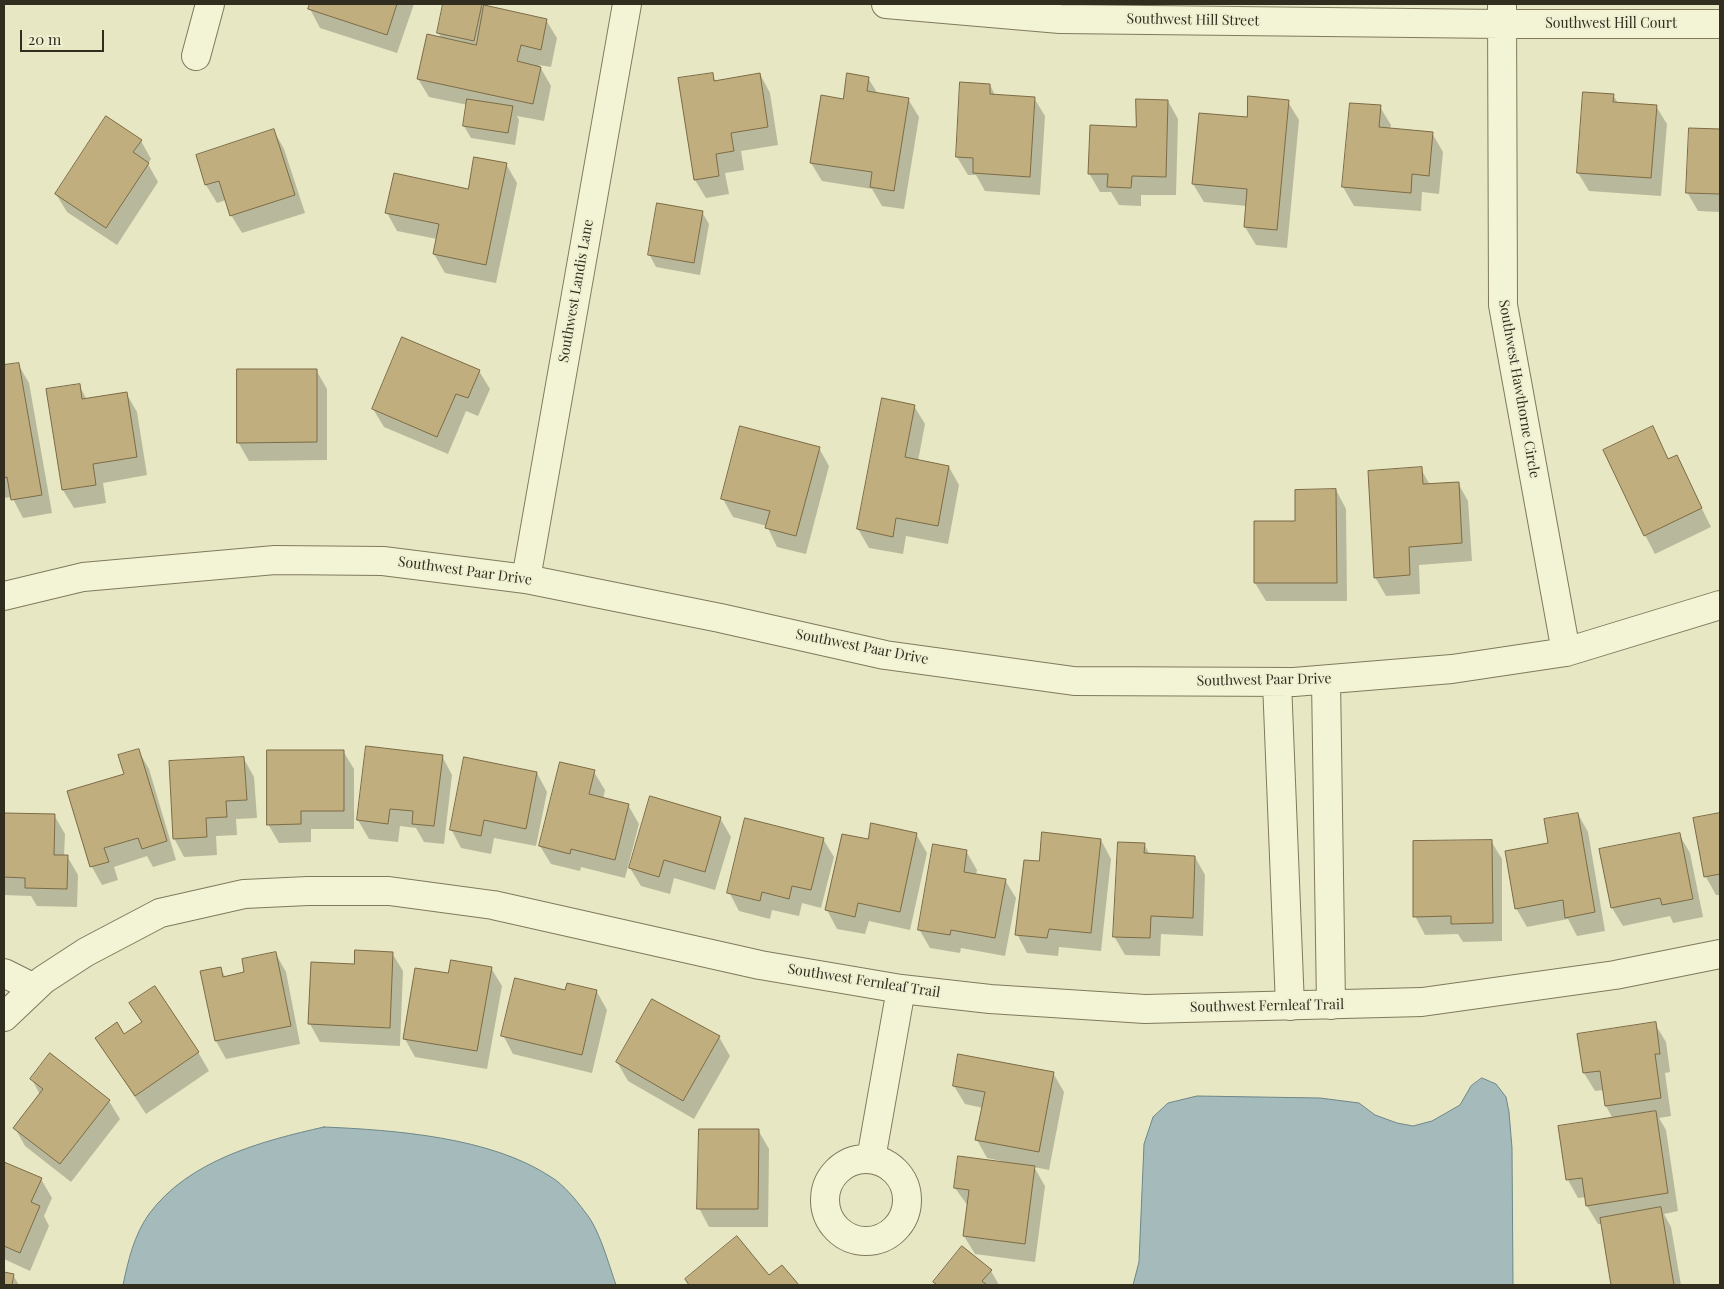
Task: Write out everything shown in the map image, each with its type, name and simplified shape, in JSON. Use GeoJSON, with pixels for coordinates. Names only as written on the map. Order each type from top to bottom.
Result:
{"type":"FeatureCollection","features":[{"type":"Feature","properties":{"kind":"street"},"geometry":{"type":"LineString","coordinates":[[196,56],[210,4]]}},
{"type":"Feature","properties":{"kind":"street","name":"Southwest Landis Lane"},"geometry":{"type":"LineString","coordinates":[[526,579],[627,4]]}},
{"type":"Feature","properties":{"kind":"street","name":"Southwest Hill Street"},"geometry":{"type":"LineString","coordinates":[[886,4],[1060,19],[1502,14]]}},
{"type":"Feature","properties":{"kind":"street","name":"Southwest Hill Court"},"geometry":{"type":"LineString","coordinates":[[1502,14],[1720,24]]}},
{"type":"Feature","properties":{"kind":"street","name":"Southwest Hawthorne Circle"},"geometry":{"type":"LineString","coordinates":[[1502,14],[1503,306],[1566,652]]}},
{"type":"Feature","properties":{"kind":"street","name":"Southwest Paar Drive"},"geometry":{"type":"LineString","coordinates":[[4,596],[83,577],[275,560],[383,561],[526,579],[720,618],[885,655],[1074,681],[1277,682],[1326,680],[1452,669],[1566,652],[1720,605]]}},
{"type":"Feature","properties":{"kind":"street"},"geometry":{"type":"LineString","coordinates":[[1326,680],[1331,1005]]}},
{"type":"Feature","properties":{"kind":"street"},"geometry":{"type":"LineString","coordinates":[[1277,682],[1290,1006]]}},
{"type":"Feature","properties":{"kind":"street","name":"Southwest Fernleaf Trail"},"geometry":{"type":"LineString","coordinates":[[4,1017],[42,980],[86,952],[160,913],[244,894],[389,891],[492,905],[760,964],[901,989],[990,999],[1145,1008],[1422,1002],[1615,975],[1720,954]]}},
{"type":"Feature","properties":{"kind":"street"},"geometry":{"type":"LineString","coordinates":[[4,973],[34,988]]}},
{"type":"Feature","properties":{"kind":"street"},"geometry":{"type":"LineString","coordinates":[[871,1159],[901,989]]}},
{"type":"Feature","properties":{"kind":"shaded area"},"geometry":{"type":"Polygon","coordinates":[[[1482,1078],[1496,1084],[1506,1097],[1509,1112],[1512,1148],[1513,1285],[1133,1285],[1139,1262],[1144,1144],[1153,1117],[1168,1103],[1197,1096],[1320,1098],[1359,1103],[1375,1115],[1397,1123],[1413,1126],[1432,1121],[1460,1105],[1471,1086],[1482,1078]]]}},
{"type":"Feature","properties":{"kind":"shaded area"},"geometry":{"type":"Polygon","coordinates":[[[324,1127],[381,1130],[441,1138],[471,1144],[527,1163],[560,1184],[585,1212],[595,1227],[616,1285],[123,1285],[132,1248],[144,1222],[165,1195],[184,1180],[206,1166],[252,1146],[324,1127]]]}},
{"type":"Feature","properties":{"kind":"building"},"geometry":{"type":"Polygon","coordinates":[[[310,4],[397,4],[387,35],[308,9],[310,4]]]}},
{"type":"Feature","properties":{"kind":"building"},"geometry":{"type":"Polygon","coordinates":[[[443,4],[482,4],[474,41],[437,33],[443,4]]]}},
{"type":"Feature","properties":{"kind":"building"},"geometry":{"type":"Polygon","coordinates":[[[484,5],[547,19],[541,50],[521,45],[517,61],[541,67],[533,104],[417,79],[427,34],[476,45],[484,5]]]}},
{"type":"Feature","properties":{"kind":"building"},"geometry":{"type":"Polygon","coordinates":[[[713,73],[714,81],[760,73],[768,127],[731,133],[734,151],[716,154],[719,176],[694,180],[678,78],[713,73]]]}},
{"type":"Feature","properties":{"kind":"building"},"geometry":{"type":"Polygon","coordinates":[[[847,73],[869,77],[867,91],[909,98],[894,191],[870,187],[872,172],[810,163],[821,95],[843,99],[847,73]]]}},
{"type":"Feature","properties":{"kind":"building"},"geometry":{"type":"Polygon","coordinates":[[[960,82],[990,84],[990,94],[1035,97],[1030,177],[973,173],[973,158],[956,157],[960,82]]]}},
{"type":"Feature","properties":{"kind":"building"},"geometry":{"type":"Polygon","coordinates":[[[1583,92],[1614,94],[1613,102],[1657,105],[1651,178],[1577,173],[1583,92]]]}},
{"type":"Feature","properties":{"kind":"building"},"geometry":{"type":"Polygon","coordinates":[[[1248,96],[1289,100],[1277,230],[1244,227],[1247,189],[1192,184],[1199,113],[1247,117],[1248,96]]]}},
{"type":"Feature","properties":{"kind":"building"},"geometry":{"type":"Polygon","coordinates":[[[467,99],[513,106],[508,133],[463,126],[467,99]]]}},
{"type":"Feature","properties":{"kind":"building"},"geometry":{"type":"Polygon","coordinates":[[[1136,99],[1168,100],[1166,177],[1132,176],[1131,188],[1107,187],[1108,174],[1088,174],[1090,125],[1136,127],[1136,99]]]}},
{"type":"Feature","properties":{"kind":"building"},"geometry":{"type":"Polygon","coordinates":[[[1350,103],[1381,105],[1379,127],[1433,132],[1429,176],[1412,174],[1411,193],[1342,187],[1350,103]]]}},
{"type":"Feature","properties":{"kind":"building"},"geometry":{"type":"Polygon","coordinates":[[[106,116],[142,140],[133,152],[149,163],[106,228],[55,194],[106,116]]]}},
{"type":"Feature","properties":{"kind":"building"},"geometry":{"type":"Polygon","coordinates":[[[1689,128],[1720,129],[1720,194],[1686,193],[1689,128]]]}},
{"type":"Feature","properties":{"kind":"building"},"geometry":{"type":"Polygon","coordinates":[[[274,129],[295,195],[230,216],[219,181],[205,185],[196,155],[274,129]]]}},
{"type":"Feature","properties":{"kind":"building"},"geometry":{"type":"Polygon","coordinates":[[[474,157],[507,163],[486,265],[433,254],[439,224],[385,213],[394,173],[468,189],[474,157]]]}},
{"type":"Feature","properties":{"kind":"building"},"geometry":{"type":"Polygon","coordinates":[[[657,203],[703,211],[694,263],[648,255],[657,203]]]}},
{"type":"Feature","properties":{"kind":"building"},"geometry":{"type":"Polygon","coordinates":[[[402,337],[480,370],[468,398],[456,394],[437,437],[372,409],[402,337]]]}},
{"type":"Feature","properties":{"kind":"building"},"geometry":{"type":"Polygon","coordinates":[[[19,363],[42,495],[11,500],[7,477],[4,478],[4,365],[19,363]]]}},
{"type":"Feature","properties":{"kind":"building"},"geometry":{"type":"Polygon","coordinates":[[[237,369],[317,369],[317,442],[237,443],[237,369]]]}},
{"type":"Feature","properties":{"kind":"building"},"geometry":{"type":"Polygon","coordinates":[[[80,384],[82,399],[127,392],[137,457],[93,464],[96,485],[62,490],[46,389],[80,384]]]}},
{"type":"Feature","properties":{"kind":"building"},"geometry":{"type":"Polygon","coordinates":[[[882,398],[915,405],[905,457],[949,466],[938,526],[896,518],[893,537],[857,529],[882,398]]]}},
{"type":"Feature","properties":{"kind":"building"},"geometry":{"type":"Polygon","coordinates":[[[740,426],[820,447],[796,536],[765,528],[770,511],[721,499],[740,426]]]}},
{"type":"Feature","properties":{"kind":"building"},"geometry":{"type":"Polygon","coordinates":[[[1653,426],[1668,459],[1677,455],[1702,508],[1644,536],[1603,450],[1653,426]]]}},
{"type":"Feature","properties":{"kind":"building"},"geometry":{"type":"Polygon","coordinates":[[[1422,467],[1423,484],[1459,482],[1462,543],[1409,547],[1410,575],[1374,578],[1368,471],[1422,467]]]}},
{"type":"Feature","properties":{"kind":"building"},"geometry":{"type":"Polygon","coordinates":[[[1336,489],[1337,583],[1254,583],[1254,521],[1295,521],[1295,490],[1336,489]]]}},
{"type":"Feature","properties":{"kind":"building"},"geometry":{"type":"Polygon","coordinates":[[[366,746],[443,755],[434,826],[412,824],[413,811],[390,809],[388,824],[357,820],[366,746]]]}},
{"type":"Feature","properties":{"kind":"building"},"geometry":{"type":"Polygon","coordinates":[[[139,749],[167,841],[142,849],[138,838],[104,848],[109,862],[90,867],[67,791],[124,774],[118,755],[139,749]]]}},
{"type":"Feature","properties":{"kind":"building"},"geometry":{"type":"Polygon","coordinates":[[[267,750],[344,750],[344,811],[301,811],[301,824],[267,825],[267,750]]]}},
{"type":"Feature","properties":{"kind":"building"},"geometry":{"type":"Polygon","coordinates":[[[244,757],[247,800],[226,801],[227,817],[206,818],[207,837],[173,839],[169,761],[244,757]]]}},
{"type":"Feature","properties":{"kind":"building"},"geometry":{"type":"Polygon","coordinates":[[[464,757],[537,772],[526,829],[484,820],[481,836],[450,830],[464,757]]]}},
{"type":"Feature","properties":{"kind":"building"},"geometry":{"type":"Polygon","coordinates":[[[560,762],[595,770],[589,794],[629,804],[615,860],[571,849],[570,854],[539,846],[560,762]]]}},
{"type":"Feature","properties":{"kind":"building"},"geometry":{"type":"Polygon","coordinates":[[[650,796],[721,817],[705,872],[664,860],[659,877],[629,868],[650,796]]]}},
{"type":"Feature","properties":{"kind":"building"},"geometry":{"type":"Polygon","coordinates":[[[4,813],[55,814],[54,855],[68,855],[67,889],[25,888],[25,878],[4,877],[4,813]]]}},
{"type":"Feature","properties":{"kind":"building"},"geometry":{"type":"Polygon","coordinates":[[[1578,813],[1595,912],[1565,918],[1563,900],[1515,909],[1505,851],[1548,843],[1544,819],[1578,813]]]}},
{"type":"Feature","properties":{"kind":"building"},"geometry":{"type":"Polygon","coordinates":[[[1720,813],[1720,874],[1704,877],[1693,818],[1720,813]]]}},
{"type":"Feature","properties":{"kind":"building"},"geometry":{"type":"Polygon","coordinates":[[[745,818],[824,838],[811,890],[792,886],[789,899],[762,892],[760,901],[727,893],[745,818]]]}},
{"type":"Feature","properties":{"kind":"building"},"geometry":{"type":"Polygon","coordinates":[[[871,823],[917,833],[900,912],[858,903],[855,917],[825,910],[842,834],[868,839],[871,823]]]}},
{"type":"Feature","properties":{"kind":"building"},"geometry":{"type":"Polygon","coordinates":[[[1042,832],[1101,839],[1091,933],[1049,929],[1047,938],[1015,935],[1024,860],[1039,861],[1042,832]]]}},
{"type":"Feature","properties":{"kind":"building"},"geometry":{"type":"Polygon","coordinates":[[[1680,833],[1693,899],[1662,905],[1660,898],[1611,908],[1599,849],[1680,833]]]}},
{"type":"Feature","properties":{"kind":"building"},"geometry":{"type":"Polygon","coordinates":[[[1492,840],[1493,923],[1451,924],[1451,916],[1413,917],[1413,841],[1492,840]]]}},
{"type":"Feature","properties":{"kind":"building"},"geometry":{"type":"Polygon","coordinates":[[[1118,842],[1145,843],[1144,853],[1195,856],[1193,918],[1151,916],[1150,938],[1113,937],[1118,842]]]}},
{"type":"Feature","properties":{"kind":"building"},"geometry":{"type":"Polygon","coordinates":[[[933,844],[967,850],[964,872],[1006,879],[995,938],[951,930],[950,935],[918,930],[933,844]]]}},
{"type":"Feature","properties":{"kind":"building"},"geometry":{"type":"Polygon","coordinates":[[[355,950],[393,952],[390,1028],[308,1024],[311,962],[354,964],[355,950]]]}},
{"type":"Feature","properties":{"kind":"building"},"geometry":{"type":"Polygon","coordinates":[[[276,952],[291,1026],[215,1041],[200,971],[221,967],[223,977],[244,972],[242,959],[276,952]]]}},
{"type":"Feature","properties":{"kind":"building"},"geometry":{"type":"Polygon","coordinates":[[[451,960],[492,967],[477,1051],[403,1039],[415,968],[448,973],[451,960]]]}},
{"type":"Feature","properties":{"kind":"building"},"geometry":{"type":"Polygon","coordinates":[[[515,978],[565,990],[567,983],[597,990],[582,1055],[501,1036],[515,978]]]}},
{"type":"Feature","properties":{"kind":"building"},"geometry":{"type":"Polygon","coordinates":[[[155,986],[199,1052],[135,1096],[95,1038],[117,1022],[124,1034],[142,1022],[129,1003],[155,986]]]}},
{"type":"Feature","properties":{"kind":"building"},"geometry":{"type":"Polygon","coordinates":[[[652,999],[720,1036],[683,1101],[616,1062],[652,999]]]}},
{"type":"Feature","properties":{"kind":"building"},"geometry":{"type":"Polygon","coordinates":[[[1656,1022],[1660,1054],[1655,1054],[1661,1098],[1605,1106],[1600,1071],[1583,1073],[1577,1034],[1656,1022]]]}},
{"type":"Feature","properties":{"kind":"building"},"geometry":{"type":"Polygon","coordinates":[[[50,1053],[110,1100],[60,1164],[13,1128],[43,1089],[30,1079],[50,1053]]]}},
{"type":"Feature","properties":{"kind":"building"},"geometry":{"type":"Polygon","coordinates":[[[958,1054],[1054,1072],[1039,1152],[975,1140],[985,1092],[953,1086],[958,1054]]]}},
{"type":"Feature","properties":{"kind":"building"},"geometry":{"type":"Polygon","coordinates":[[[1656,1111],[1668,1193],[1586,1206],[1582,1178],[1566,1180],[1558,1126],[1656,1111]]]}},
{"type":"Feature","properties":{"kind":"building"},"geometry":{"type":"Polygon","coordinates":[[[699,1129],[759,1129],[758,1209],[697,1209],[699,1129]]]}},
{"type":"Feature","properties":{"kind":"building"},"geometry":{"type":"Polygon","coordinates":[[[958,1156],[1035,1166],[1025,1244],[963,1236],[969,1190],[954,1188],[958,1156]]]}},
{"type":"Feature","properties":{"kind":"building"},"geometry":{"type":"Polygon","coordinates":[[[4,1162],[42,1178],[31,1202],[40,1206],[20,1253],[4,1246],[4,1162]]]}},
{"type":"Feature","properties":{"kind":"building"},"geometry":{"type":"Polygon","coordinates":[[[1661,1207],[1674,1285],[1611,1285],[1600,1218],[1661,1207]]]}},
{"type":"Feature","properties":{"kind":"building"},"geometry":{"type":"Polygon","coordinates":[[[737,1236],[769,1275],[782,1265],[799,1285],[689,1285],[685,1279],[737,1236]]]}},
{"type":"Feature","properties":{"kind":"building"},"geometry":{"type":"Polygon","coordinates":[[[962,1246],[992,1270],[982,1281],[987,1285],[937,1285],[933,1282],[962,1246]]]}},
{"type":"Feature","properties":{"kind":"building"},"geometry":{"type":"Polygon","coordinates":[[[4,1272],[14,1274],[12,1285],[4,1285],[4,1272]]]}}]}
